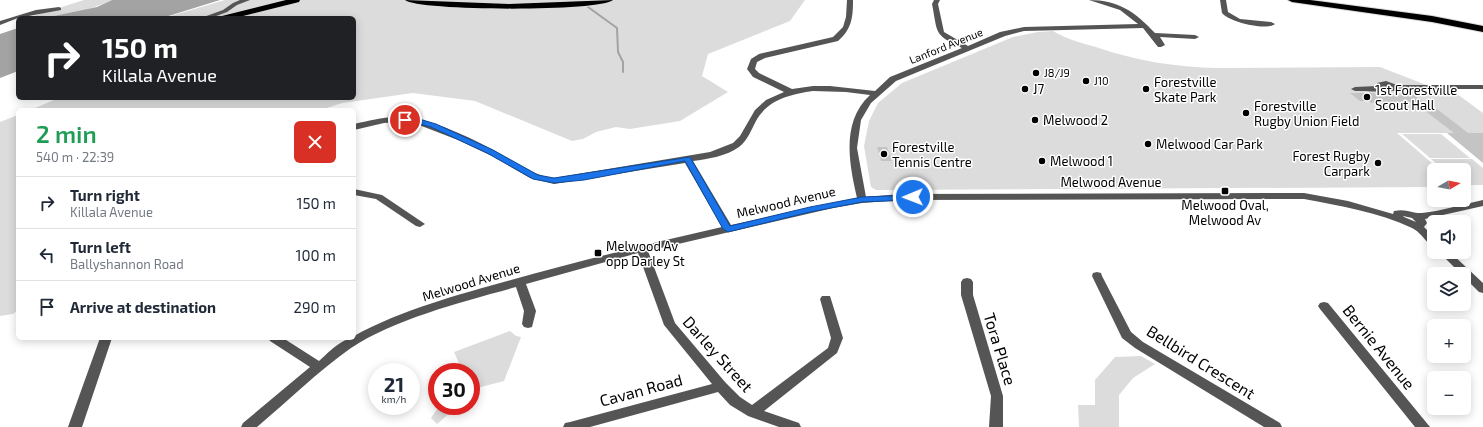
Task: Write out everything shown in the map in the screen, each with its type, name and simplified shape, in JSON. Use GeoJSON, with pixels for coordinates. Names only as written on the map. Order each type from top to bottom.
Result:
{"type":"FeatureCollection","features":[{"type":"Feature","properties":{"kind":"highway"},"geometry":{"type":"LineString","coordinates":[[225,15],[263,0]]}},
{"type":"Feature","properties":{"kind":"highway"},"geometry":{"type":"LineString","coordinates":[[225,15],[296,0]]}},
{"type":"Feature","properties":{"kind":"highway"},"geometry":{"type":"LineString","coordinates":[[409,0],[494,6],[568,5],[609,0]]}},
{"type":"Feature","properties":{"kind":"highway"},"geometry":{"type":"LineString","coordinates":[[451,0],[529,2],[576,0]]}},
{"type":"Feature","properties":{"kind":"highway"},"geometry":{"type":"LineString","coordinates":[[500,0],[529,2]]}},
{"type":"Feature","properties":{"kind":"highway"},"geometry":{"type":"LineString","coordinates":[[1292,0],[1432,19],[1483,29]]}},
{"type":"Feature","properties":{"kind":"highway"},"geometry":{"type":"LineString","coordinates":[[1319,0],[1434,16],[1483,25]]}},
{"type":"Feature","properties":{"kind":"street"},"geometry":{"type":"LineString","coordinates":[[225,15],[235,4],[247,0]]}},
{"type":"Feature","properties":{"kind":"street"},"geometry":{"type":"LineString","coordinates":[[791,92],[756,75],[751,69],[754,61],[762,56],[835,39],[843,34],[848,27],[850,0]]}},
{"type":"Feature","properties":{"kind":"street"},"geometry":{"type":"LineString","coordinates":[[937,0],[935,4],[941,32],[947,38],[969,49]]}},
{"type":"Feature","properties":{"kind":"street"},"geometry":{"type":"LineString","coordinates":[[1092,0],[1112,4],[1130,12],[1154,35],[1161,45]]}},
{"type":"Feature","properties":{"kind":"street"},"geometry":{"type":"LineString","coordinates":[[1223,0],[1225,13],[1228,16],[1244,22],[1271,24]]}},
{"type":"Feature","properties":{"kind":"street"},"geometry":{"type":"LineString","coordinates":[[21,16],[42,10],[59,9]]}},
{"type":"Feature","properties":{"kind":"street"},"geometry":{"type":"LineString","coordinates":[[0,23],[16,18]]}},
{"type":"Feature","properties":{"kind":"street","name":"Lanford Avenue"},"geometry":{"type":"LineString","coordinates":[[862,200],[853,148],[857,120],[868,102],[893,79],[1003,34],[1024,29],[1143,26]]}},
{"type":"Feature","properties":{"kind":"street"},"geometry":{"type":"LineString","coordinates":[[1154,35],[1195,36]]}},
{"type":"Feature","properties":{"kind":"street"},"geometry":{"type":"LineString","coordinates":[[1355,89],[1383,88],[1394,90],[1397,89],[1396,87],[1483,87]]}},
{"type":"Feature","properties":{"kind":"street"},"geometry":{"type":"LineString","coordinates":[[356,126],[372,122],[395,119],[416,120],[434,125],[490,151],[536,177],[554,181],[715,154],[728,150],[738,144],[746,136],[753,119],[759,111],[776,98],[791,92],[828,88],[849,89],[876,94]]}},
{"type":"Feature","properties":{"kind":"street"},"geometry":{"type":"LineString","coordinates":[[687,158],[728,229]]}},
{"type":"Feature","properties":{"kind":"street"},"geometry":{"type":"LineString","coordinates":[[356,192],[379,197],[420,224]]}},
{"type":"Feature","properties":{"kind":"street","name":"Melwood Avenue"},"geometry":{"type":"LineString","coordinates":[[248,427],[319,366],[347,345],[378,328],[465,297],[520,281],[642,249],[805,211],[862,200],[935,197],[1304,196],[1341,203],[1399,218],[1405,222],[1417,221]]}},
{"type":"Feature","properties":{"kind":"street"},"geometry":{"type":"LineString","coordinates":[[1427,233],[1417,221],[1483,203]]}},
{"type":"Feature","properties":{"kind":"street","name":"Darley Street"},"geometry":{"type":"LineString","coordinates":[[642,249],[670,325],[720,386],[735,401],[753,412],[794,427]]}},
{"type":"Feature","properties":{"kind":"street"},"geometry":{"type":"LineString","coordinates":[[1451,259],[1483,289]]}},
{"type":"Feature","properties":{"kind":"street","name":"Bellbird Crescent"},"geometry":{"type":"LineString","coordinates":[[1097,276],[1126,335],[1138,345],[1275,427]]}},
{"type":"Feature","properties":{"kind":"street"},"geometry":{"type":"LineString","coordinates":[[520,281],[530,311],[528,324]]}},
{"type":"Feature","properties":{"kind":"street","name":"Tora Place"},"geometry":{"type":"LineString","coordinates":[[967,282],[967,295],[997,396],[996,427]]}},
{"type":"Feature","properties":{"kind":"street"},"geometry":{"type":"LineString","coordinates":[[753,412],[833,350],[837,338],[826,299]]}},
{"type":"Feature","properties":{"kind":"street","name":"Bernie Avenue"},"geometry":{"type":"LineString","coordinates":[[1324,306],[1423,427]]}},
{"type":"Feature","properties":{"kind":"street"},"geometry":{"type":"LineString","coordinates":[[75,427],[105,340]]}},
{"type":"Feature","properties":{"kind":"street"},"geometry":{"type":"LineString","coordinates":[[277,340],[319,366]]}},
{"type":"Feature","properties":{"kind":"street","name":"Cavan Road"},"geometry":{"type":"LineString","coordinates":[[570,427],[720,386]]}},
{"type":"Feature","properties":{"kind":"shaded area"},"geometry":{"type":"Polygon","coordinates":[[[84,0],[112,0],[92,8],[70,14],[33,16],[84,0]]]}},
{"type":"Feature","properties":{"kind":"shaded area"},"geometry":{"type":"Polygon","coordinates":[[[112,0],[220,0],[168,16],[54,16],[97,7],[112,0]]]}},
{"type":"Feature","properties":{"kind":"shaded area"},"geometry":{"type":"Polygon","coordinates":[[[225,0],[805,0],[790,21],[708,54],[702,76],[728,92],[680,121],[630,129],[616,127],[596,132],[583,139],[572,141],[475,101],[413,93],[342,103],[327,108],[35,108],[54,100],[356,100],[356,16],[171,16],[225,0]]]}},
{"type":"Feature","properties":{"kind":"shaded area"},"geometry":{"type":"Polygon","coordinates":[[[16,29],[16,72],[0,78],[0,34],[16,29]]]}},
{"type":"Feature","properties":{"kind":"shaded area"},"geometry":{"type":"Polygon","coordinates":[[[1053,31],[1074,40],[1111,52],[1141,60],[1171,65],[1218,68],[1380,67],[1442,91],[1453,91],[1483,113],[1483,133],[1397,133],[1432,163],[1427,163],[1427,187],[876,190],[871,187],[864,146],[869,121],[878,103],[902,83],[1013,37],[1038,32],[1053,31]]]}},
{"type":"Feature","properties":{"kind":"shaded area"},"geometry":{"type":"Polygon","coordinates":[[[16,116],[16,312],[13,314],[0,316],[0,122],[16,116]]]}},
{"type":"Feature","properties":{"kind":"shaded area"},"geometry":{"type":"Polygon","coordinates":[[[1402,134],[1441,134],[1470,158],[1430,158],[1402,134]]]}},
{"type":"Feature","properties":{"kind":"shaded area"},"geometry":{"type":"Polygon","coordinates":[[[1431,159],[1472,159],[1483,168],[1483,185],[1471,185],[1471,163],[1436,163],[1431,159]]]}},
{"type":"Feature","properties":{"kind":"shaded area"},"geometry":{"type":"Polygon","coordinates":[[[510,331],[516,336],[521,337],[504,381],[480,388],[480,363],[459,363],[454,352],[510,331]]]}},
{"type":"Feature","properties":{"kind":"shaded area"},"geometry":{"type":"Polygon","coordinates":[[[1141,356],[1155,364],[1133,378],[1119,395],[1119,427],[1079,427],[1078,405],[1095,405],[1095,380],[1115,357],[1141,356]]]}},
{"type":"Feature","properties":{"kind":"shaded area"},"geometry":{"type":"Polygon","coordinates":[[[433,415],[448,415],[437,424],[431,418],[433,415]]]}},
{"type":"Feature","properties":{"kind":"building"},"geometry":{"type":"Polygon","coordinates":[[[1350,93],[1374,93],[1377,96],[1414,95],[1423,102],[1371,103],[1369,101],[1360,101],[1350,93]]]}},
{"type":"Feature","properties":{"kind":"building"},"geometry":{"type":"Polygon","coordinates":[[[1437,109],[1468,133],[1483,133],[1483,163],[1447,133],[1454,133],[1424,110],[1437,109]]]}},
{"type":"Feature","properties":{"kind":"building","name":"Forestville Tennis Centre"},"geometry":{"type":"Polygon","coordinates":[[[877,147],[887,147],[892,161],[881,161],[877,147]]]}},
{"type":"Feature","properties":{"kind":"waterway"},"geometry":{"type":"LineString","coordinates":[[588,7],[617,28],[618,52],[623,62],[623,72]]}},
{"type":"Feature","properties":{"kind":"place","name":"J8/J9"},"geometry":{"type":"Point","coordinates":[1036,73]}},
{"type":"Feature","properties":{"kind":"place","name":"J10"},"geometry":{"type":"Point","coordinates":[1086,81]}},
{"type":"Feature","properties":{"kind":"place","name":"J7"},"geometry":{"type":"Point","coordinates":[1025,89]}},
{"type":"Feature","properties":{"kind":"place","name":"Forestville Skate Park"},"geometry":{"type":"Point","coordinates":[1146,89]}},
{"type":"Feature","properties":{"kind":"place","name":"1st Forestville Scout Hall"},"geometry":{"type":"Point","coordinates":[1367,97]}},
{"type":"Feature","properties":{"kind":"place","name":"Forestville Rugby Union Field"},"geometry":{"type":"Point","coordinates":[1246,113]}},
{"type":"Feature","properties":{"kind":"place","name":"Melwood 2"},"geometry":{"type":"Point","coordinates":[1035,120]}},
{"type":"Feature","properties":{"kind":"place","name":"Melwood Car Park"},"geometry":{"type":"Point","coordinates":[1148,144]}},
{"type":"Feature","properties":{"kind":"place","name":"Forestville Tennis Centre"},"geometry":{"type":"Point","coordinates":[884,154]}},
{"type":"Feature","properties":{"kind":"place","name":"Melwood 1"},"geometry":{"type":"Point","coordinates":[1042,161]}},
{"type":"Feature","properties":{"kind":"place","name":"Forest Rugby Carpark"},"geometry":{"type":"Point","coordinates":[1378,163]}},
{"type":"Feature","properties":{"kind":"place","name":"Melwood Oval, Melwood Av"},"geometry":{"type":"Point","coordinates":[1225,191]}},
{"type":"Feature","properties":{"kind":"place","name":"Melwood Av opp Darley St"},"geometry":{"type":"Point","coordinates":[598,253]}},
{"type":"Feature","properties":{"kind":"route"},"geometry":{"type":"LineString","coordinates":[[405,120],[416,120],[434,125],[490,151],[536,177],[554,181],[687,158],[728,229],[833,205],[862,200],[913,197]]}}]}
